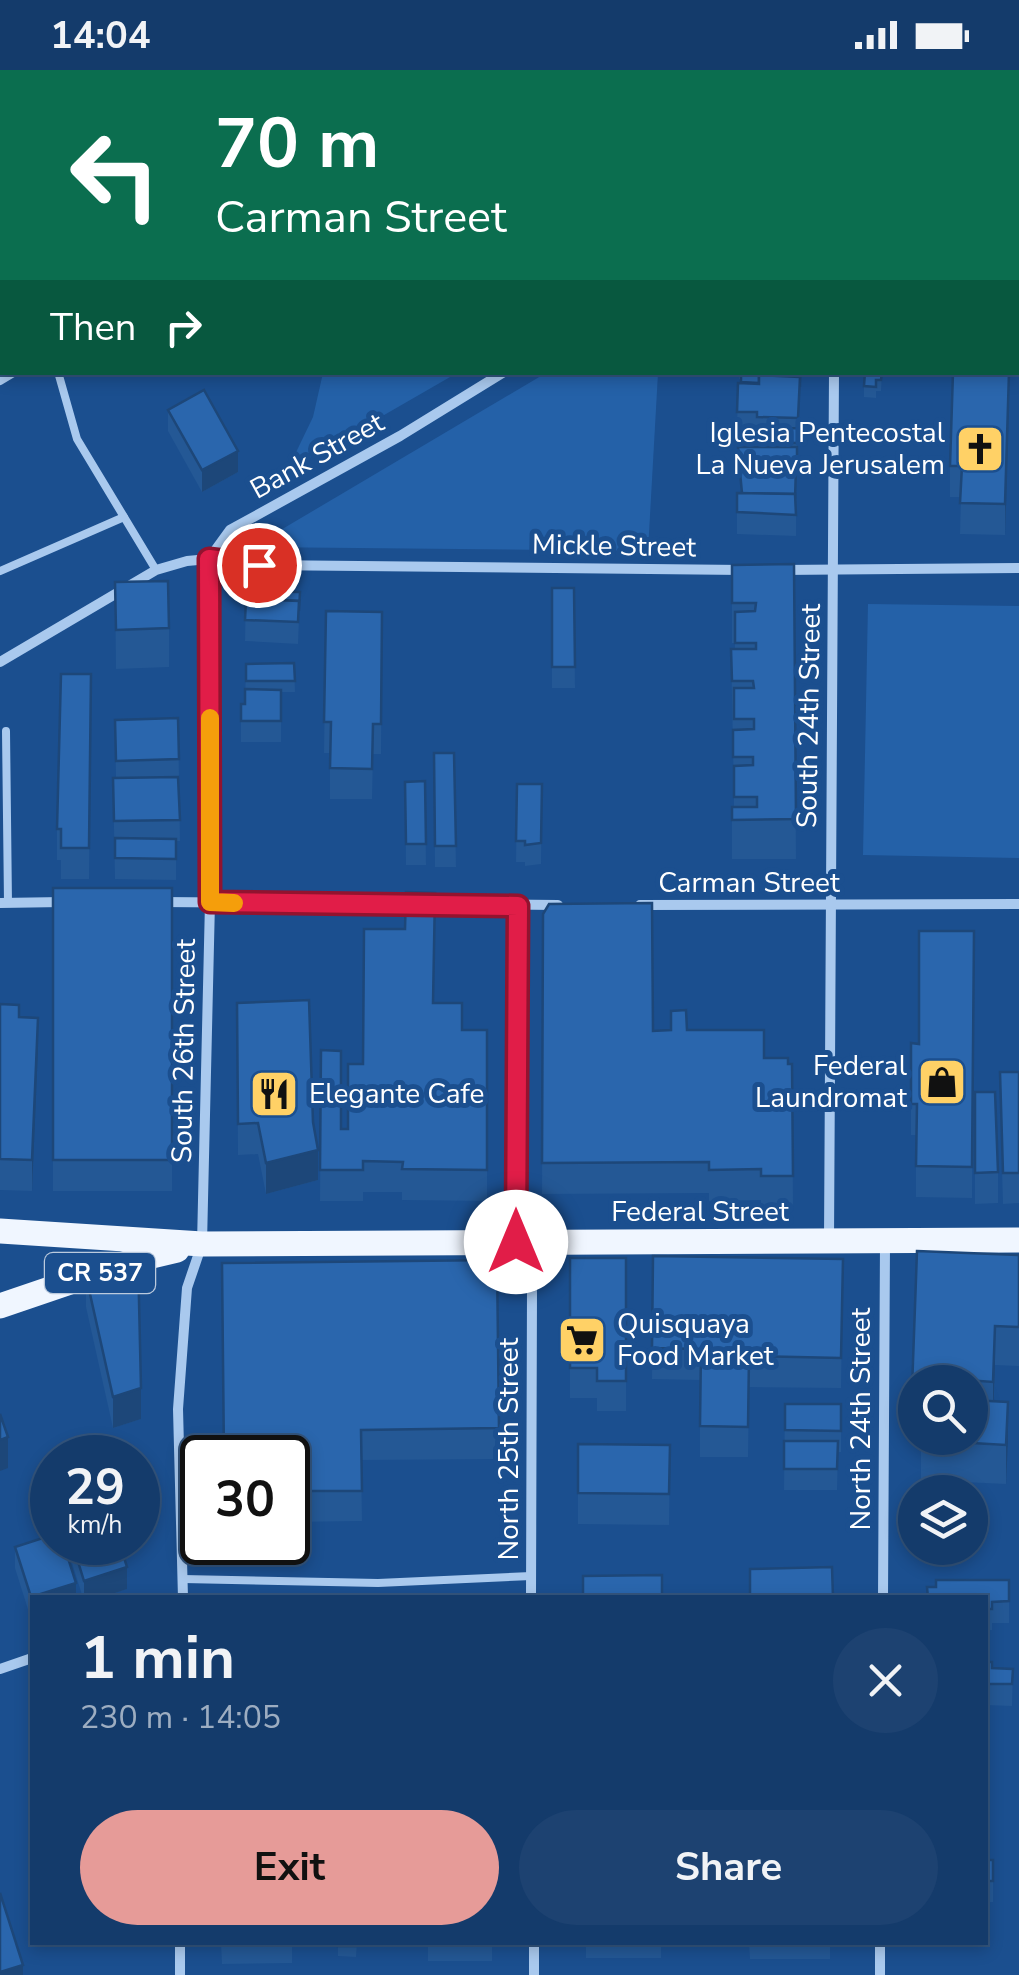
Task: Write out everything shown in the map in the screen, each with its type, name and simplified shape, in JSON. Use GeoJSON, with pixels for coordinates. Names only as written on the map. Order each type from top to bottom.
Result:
{"type":"FeatureCollection","features":[{"type":"Feature","properties":{"kind":"main road","name":"Federal Street"},"geometry":{"type":"LineString","coordinates":[[0,1231],[202,1244],[1019,1240]]}},
{"type":"Feature","properties":{"kind":"main road","name":"Federal Street"},"geometry":{"type":"LineString","coordinates":[[0,1306],[135,1260],[202,1244]]}},
{"type":"Feature","properties":{"kind":"street","name":"Bank Street"},"geometry":{"type":"LineString","coordinates":[[209,559],[230,530],[400,436],[500,375]]}},
{"type":"Feature","properties":{"kind":"street","name":"South 24th Street"},"geometry":{"type":"LineString","coordinates":[[829,1241],[834,375]]}},
{"type":"Feature","properties":{"kind":"street","name":"Mickle Street"},"geometry":{"type":"LineString","coordinates":[[209,559],[259,565],[833,571],[1019,568]]}},
{"type":"Feature","properties":{"kind":"street"},"geometry":{"type":"LineString","coordinates":[[0,662],[156,570],[187,560],[209,559]]}},
{"type":"Feature","properties":{"kind":"street","name":"South 26th Street"},"geometry":{"type":"LineString","coordinates":[[183,1595],[178,1409],[187,1288],[202,1244],[210,902],[209,559]]}},
{"type":"Feature","properties":{"kind":"street"},"geometry":{"type":"LineString","coordinates":[[4,902],[81,902]]}},
{"type":"Feature","properties":{"kind":"street"},"geometry":{"type":"LineString","coordinates":[[155,902],[576,906]]}},
{"type":"Feature","properties":{"kind":"street","name":"Carman Street"},"geometry":{"type":"LineString","coordinates":[[635,906],[1019,904]]}},
{"type":"Feature","properties":{"kind":"street","name":"North 25th Street"},"geometry":{"type":"LineString","coordinates":[[518,906],[516,1242],[532,1289],[531,1595]]}},
{"type":"Feature","properties":{"kind":"street","name":"North 24th Street"},"geometry":{"type":"LineString","coordinates":[[883,1595],[885,1241]]}},
{"type":"Feature","properties":{"kind":"street"},"geometry":{"type":"LineString","coordinates":[[0,1669],[30,1659]]}},
{"type":"Feature","properties":{"kind":"street"},"geometry":{"type":"LineString","coordinates":[[180,1945],[180,1975]]}},
{"type":"Feature","properties":{"kind":"street"},"geometry":{"type":"LineString","coordinates":[[534,1945],[534,1975]]}},
{"type":"Feature","properties":{"kind":"street"},"geometry":{"type":"LineString","coordinates":[[880,1945],[880,1975]]}},
{"type":"Feature","properties":{"kind":"lane"},"geometry":{"type":"LineString","coordinates":[[59,375],[77,439],[156,570]]}},
{"type":"Feature","properties":{"kind":"lane"},"geometry":{"type":"LineString","coordinates":[[0,571],[124,517]]}},
{"type":"Feature","properties":{"kind":"lane"},"geometry":{"type":"LineString","coordinates":[[4,902],[6,731]]}},
{"type":"Feature","properties":{"kind":"lane"},"geometry":{"type":"LineString","coordinates":[[183,1580],[378,1582],[531,1576]]}},
{"type":"Feature","properties":{"kind":"shaded area"},"geometry":{"type":"Polygon","coordinates":[[[322,375],[454,375],[287,471],[313,417],[322,375]]]}},
{"type":"Feature","properties":{"kind":"shaded area"},"geometry":{"type":"Polygon","coordinates":[[[543,375],[658,375],[648,551],[252,547],[543,375]]]}},
{"type":"Feature","properties":{"kind":"shaded area"},"geometry":{"type":"Polygon","coordinates":[[[868,604],[1019,606],[1019,858],[863,855],[868,604]]]}},
{"type":"Feature","properties":{"kind":"building"},"geometry":{"type":"Polygon","coordinates":[[[741,375],[759,375],[759,383],[741,382],[741,375]]]}},
{"type":"Feature","properties":{"kind":"building"},"geometry":{"type":"Polygon","coordinates":[[[759,375],[800,377],[798,418],[757,417],[757,412],[737,412],[738,383],[759,384],[759,375]]]}},
{"type":"Feature","properties":{"kind":"building"},"geometry":{"type":"Polygon","coordinates":[[[865,375],[882,375],[876,387],[864,386],[865,375]]]}},
{"type":"Feature","properties":{"kind":"building","name":"Iglesia Pentecostal La Nueva Jerusalem"},"geometry":{"type":"Polygon","coordinates":[[[953,375],[1009,375],[1005,504],[960,503],[962,466],[950,466],[953,375]]]}},
{"type":"Feature","properties":{"kind":"building"},"geometry":{"type":"Polygon","coordinates":[[[204,390],[238,451],[202,470],[168,410],[204,390]]]}},
{"type":"Feature","properties":{"kind":"building"},"geometry":{"type":"Polygon","coordinates":[[[798,428],[798,443],[737,442],[737,431],[798,428]]]}},
{"type":"Feature","properties":{"kind":"building"},"geometry":{"type":"Polygon","coordinates":[[[738,447],[797,447],[797,464],[739,460],[738,447]]]}},
{"type":"Feature","properties":{"kind":"building"},"geometry":{"type":"Polygon","coordinates":[[[796,467],[795,499],[795,494],[742,493],[740,472],[796,467]]]}},
{"type":"Feature","properties":{"kind":"building"},"geometry":{"type":"Polygon","coordinates":[[[737,493],[795,494],[796,515],[737,512],[737,493]]]}},
{"type":"Feature","properties":{"kind":"building"},"geometry":{"type":"Polygon","coordinates":[[[794,564],[796,819],[732,820],[732,807],[757,807],[757,797],[734,797],[734,766],[753,765],[753,757],[733,757],[733,730],[754,729],[754,719],[734,719],[734,688],[754,688],[753,681],[732,681],[731,649],[756,649],[756,643],[735,643],[735,612],[755,611],[756,603],[732,603],[732,565],[794,564]]]}},
{"type":"Feature","properties":{"kind":"building"},"geometry":{"type":"Polygon","coordinates":[[[168,581],[169,628],[116,630],[115,582],[168,581]]]}},
{"type":"Feature","properties":{"kind":"building"},"geometry":{"type":"Polygon","coordinates":[[[552,588],[574,588],[575,667],[552,667],[552,588]]]}},
{"type":"Feature","properties":{"kind":"building"},"geometry":{"type":"Polygon","coordinates":[[[246,591],[300,592],[299,611],[299,601],[246,599],[246,591]]]}},
{"type":"Feature","properties":{"kind":"building"},"geometry":{"type":"Polygon","coordinates":[[[246,599],[299,601],[298,622],[245,620],[246,599]]]}},
{"type":"Feature","properties":{"kind":"building"},"geometry":{"type":"Polygon","coordinates":[[[326,611],[382,612],[381,724],[373,724],[372,769],[330,768],[331,722],[324,722],[326,611]]]}},
{"type":"Feature","properties":{"kind":"building"},"geometry":{"type":"Polygon","coordinates":[[[294,663],[295,681],[246,681],[246,664],[294,663]]]}},
{"type":"Feature","properties":{"kind":"building"},"geometry":{"type":"Polygon","coordinates":[[[61,674],[91,674],[89,848],[61,848],[61,829],[57,829],[61,674]]]}},
{"type":"Feature","properties":{"kind":"building"},"geometry":{"type":"Polygon","coordinates":[[[245,689],[281,690],[281,721],[241,721],[245,689]]]}},
{"type":"Feature","properties":{"kind":"building"},"geometry":{"type":"Polygon","coordinates":[[[178,718],[179,759],[116,761],[115,720],[178,718]]]}},
{"type":"Feature","properties":{"kind":"building"},"geometry":{"type":"Polygon","coordinates":[[[434,753],[454,753],[456,846],[435,846],[434,753]]]}},
{"type":"Feature","properties":{"kind":"building"},"geometry":{"type":"Polygon","coordinates":[[[178,777],[180,820],[114,821],[113,778],[178,777]]]}},
{"type":"Feature","properties":{"kind":"building"},"geometry":{"type":"Polygon","coordinates":[[[425,781],[426,844],[406,844],[405,782],[425,781]]]}},
{"type":"Feature","properties":{"kind":"building"},"geometry":{"type":"Polygon","coordinates":[[[517,784],[542,784],[541,843],[525,845],[525,841],[516,841],[517,784]]]}},
{"type":"Feature","properties":{"kind":"building"},"geometry":{"type":"Polygon","coordinates":[[[115,838],[176,839],[176,859],[115,858],[115,838]]]}},
{"type":"Feature","properties":{"kind":"building"},"geometry":{"type":"Polygon","coordinates":[[[53,888],[172,888],[172,1160],[53,1160],[53,888]]]}},
{"type":"Feature","properties":{"kind":"building"},"geometry":{"type":"Polygon","coordinates":[[[406,892],[435,893],[433,1003],[462,1003],[462,1030],[487,1030],[487,1170],[402,1169],[403,1162],[363,1161],[363,1170],[320,1170],[321,1050],[341,1051],[341,1129],[348,1129],[348,1064],[363,1064],[364,929],[405,929],[406,892]]]}},
{"type":"Feature","properties":{"kind":"building"},"geometry":{"type":"Polygon","coordinates":[[[652,903],[653,1031],[671,1030],[671,1011],[686,1010],[687,1030],[764,1030],[764,1058],[788,1058],[788,1064],[792,1064],[793,1176],[761,1176],[761,1169],[709,1170],[709,1162],[542,1163],[543,914],[549,904],[652,903]]]}},
{"type":"Feature","properties":{"kind":"building","name":"Federal Laundromat"},"geometry":{"type":"Polygon","coordinates":[[[919,931],[974,931],[972,1167],[916,1166],[917,1104],[911,1104],[911,1043],[919,1044],[919,931]]]}},
{"type":"Feature","properties":{"kind":"building","name":"Elegante Cafe"},"geometry":{"type":"Polygon","coordinates":[[[309,1000],[313,1122],[318,1150],[266,1163],[258,1123],[238,1124],[237,1003],[309,1000]]]}},
{"type":"Feature","properties":{"kind":"building"},"geometry":{"type":"Polygon","coordinates":[[[0,1004],[19,1005],[19,1017],[38,1018],[32,1160],[0,1159],[0,1004]]]}},
{"type":"Feature","properties":{"kind":"building"},"geometry":{"type":"Polygon","coordinates":[[[1000,1072],[1019,1072],[1019,1173],[1003,1173],[1000,1072]]]}},
{"type":"Feature","properties":{"kind":"building"},"geometry":{"type":"Polygon","coordinates":[[[975,1092],[995,1092],[998,1172],[975,1173],[975,1092]]]}},
{"type":"Feature","properties":{"kind":"building"},"geometry":{"type":"Polygon","coordinates":[[[917,1251],[1019,1255],[1019,1327],[995,1326],[993,1382],[988,1382],[988,1365],[913,1365],[917,1251]]]}},
{"type":"Feature","properties":{"kind":"building"},"geometry":{"type":"Polygon","coordinates":[[[653,1256],[843,1259],[841,1358],[749,1356],[748,1427],[700,1426],[701,1349],[652,1348],[653,1256]]]}},
{"type":"Feature","properties":{"kind":"building"},"geometry":{"type":"Polygon","coordinates":[[[138,1257],[141,1388],[113,1397],[86,1276],[138,1257]]]}},
{"type":"Feature","properties":{"kind":"building"},"geometry":{"type":"Polygon","coordinates":[[[570,1258],[626,1258],[626,1381],[597,1381],[597,1368],[570,1368],[570,1258]]]}},
{"type":"Feature","properties":{"kind":"building"},"geometry":{"type":"Polygon","coordinates":[[[497,1260],[499,1428],[361,1430],[362,1491],[310,1491],[310,1435],[224,1435],[222,1263],[497,1260]]]}},
{"type":"Feature","properties":{"kind":"building"},"geometry":{"type":"Polygon","coordinates":[[[988,1401],[1008,1402],[1006,1445],[988,1444],[988,1401]]]}},
{"type":"Feature","properties":{"kind":"building"},"geometry":{"type":"Polygon","coordinates":[[[785,1404],[841,1404],[841,1431],[785,1430],[785,1404]]]}},
{"type":"Feature","properties":{"kind":"building"},"geometry":{"type":"Polygon","coordinates":[[[0,1414],[8,1437],[0,1440],[0,1414]]]}},
{"type":"Feature","properties":{"kind":"building"},"geometry":{"type":"Polygon","coordinates":[[[784,1441],[838,1441],[837,1469],[784,1469],[784,1441]]]}},
{"type":"Feature","properties":{"kind":"building"},"geometry":{"type":"Polygon","coordinates":[[[578,1444],[670,1445],[669,1494],[578,1493],[578,1444]]]}},
{"type":"Feature","properties":{"kind":"building"},"geometry":{"type":"Polygon","coordinates":[[[30,1542],[30,1565],[70,1565],[76,1583],[30,1595],[15,1547],[30,1542]]]}},
{"type":"Feature","properties":{"kind":"building"},"geometry":{"type":"Polygon","coordinates":[[[79,1565],[126,1565],[127,1567],[84,1581],[79,1565]]]}},
{"type":"Feature","properties":{"kind":"building"},"geometry":{"type":"Polygon","coordinates":[[[832,1567],[833,1595],[750,1595],[750,1569],[832,1567]]]}},
{"type":"Feature","properties":{"kind":"building"},"geometry":{"type":"Polygon","coordinates":[[[662,1575],[662,1595],[583,1595],[583,1576],[662,1575]]]}},
{"type":"Feature","properties":{"kind":"building"},"geometry":{"type":"Polygon","coordinates":[[[936,1580],[1009,1580],[1009,1601],[992,1602],[992,1609],[988,1609],[988,1595],[928,1595],[927,1587],[936,1587],[936,1580]]]}},
{"type":"Feature","properties":{"kind":"building"},"geometry":{"type":"Polygon","coordinates":[[[988,1662],[992,1662],[992,1668],[1013,1669],[1012,1684],[988,1684],[988,1662]]]}},
{"type":"Feature","properties":{"kind":"building"},"geometry":{"type":"Polygon","coordinates":[[[988,1860],[993,1860],[993,1881],[988,1881],[988,1860]]]}},
{"type":"Feature","properties":{"kind":"building"},"geometry":{"type":"Polygon","coordinates":[[[0,1893],[23,1965],[0,1972],[0,1893]]]}},
{"type":"Feature","properties":{"kind":"slow traffic"},"geometry":{"type":"LineString","coordinates":[[210,718],[210,902],[234,903]]}},
{"type":"Feature","properties":{"kind":"place","name":"Iglesia Pentecostal La Nueva Jerusalem"},"geometry":{"type":"Point","coordinates":[980,449]}},
{"type":"Feature","properties":{"kind":"place","name":"Federal Laundromat"},"geometry":{"type":"Point","coordinates":[942,1082]}},
{"type":"Feature","properties":{"kind":"place","name":"Elegante Cafe"},"geometry":{"type":"Point","coordinates":[274,1094]}},
{"type":"Feature","properties":{"kind":"place","name":"Quisquaya Food Market"},"geometry":{"type":"Point","coordinates":[582,1340]}},
{"type":"Feature","properties":{"kind":"route"},"geometry":{"type":"LineString","coordinates":[[259,565],[209,559],[210,902],[518,906],[516,1242]]}}]}
